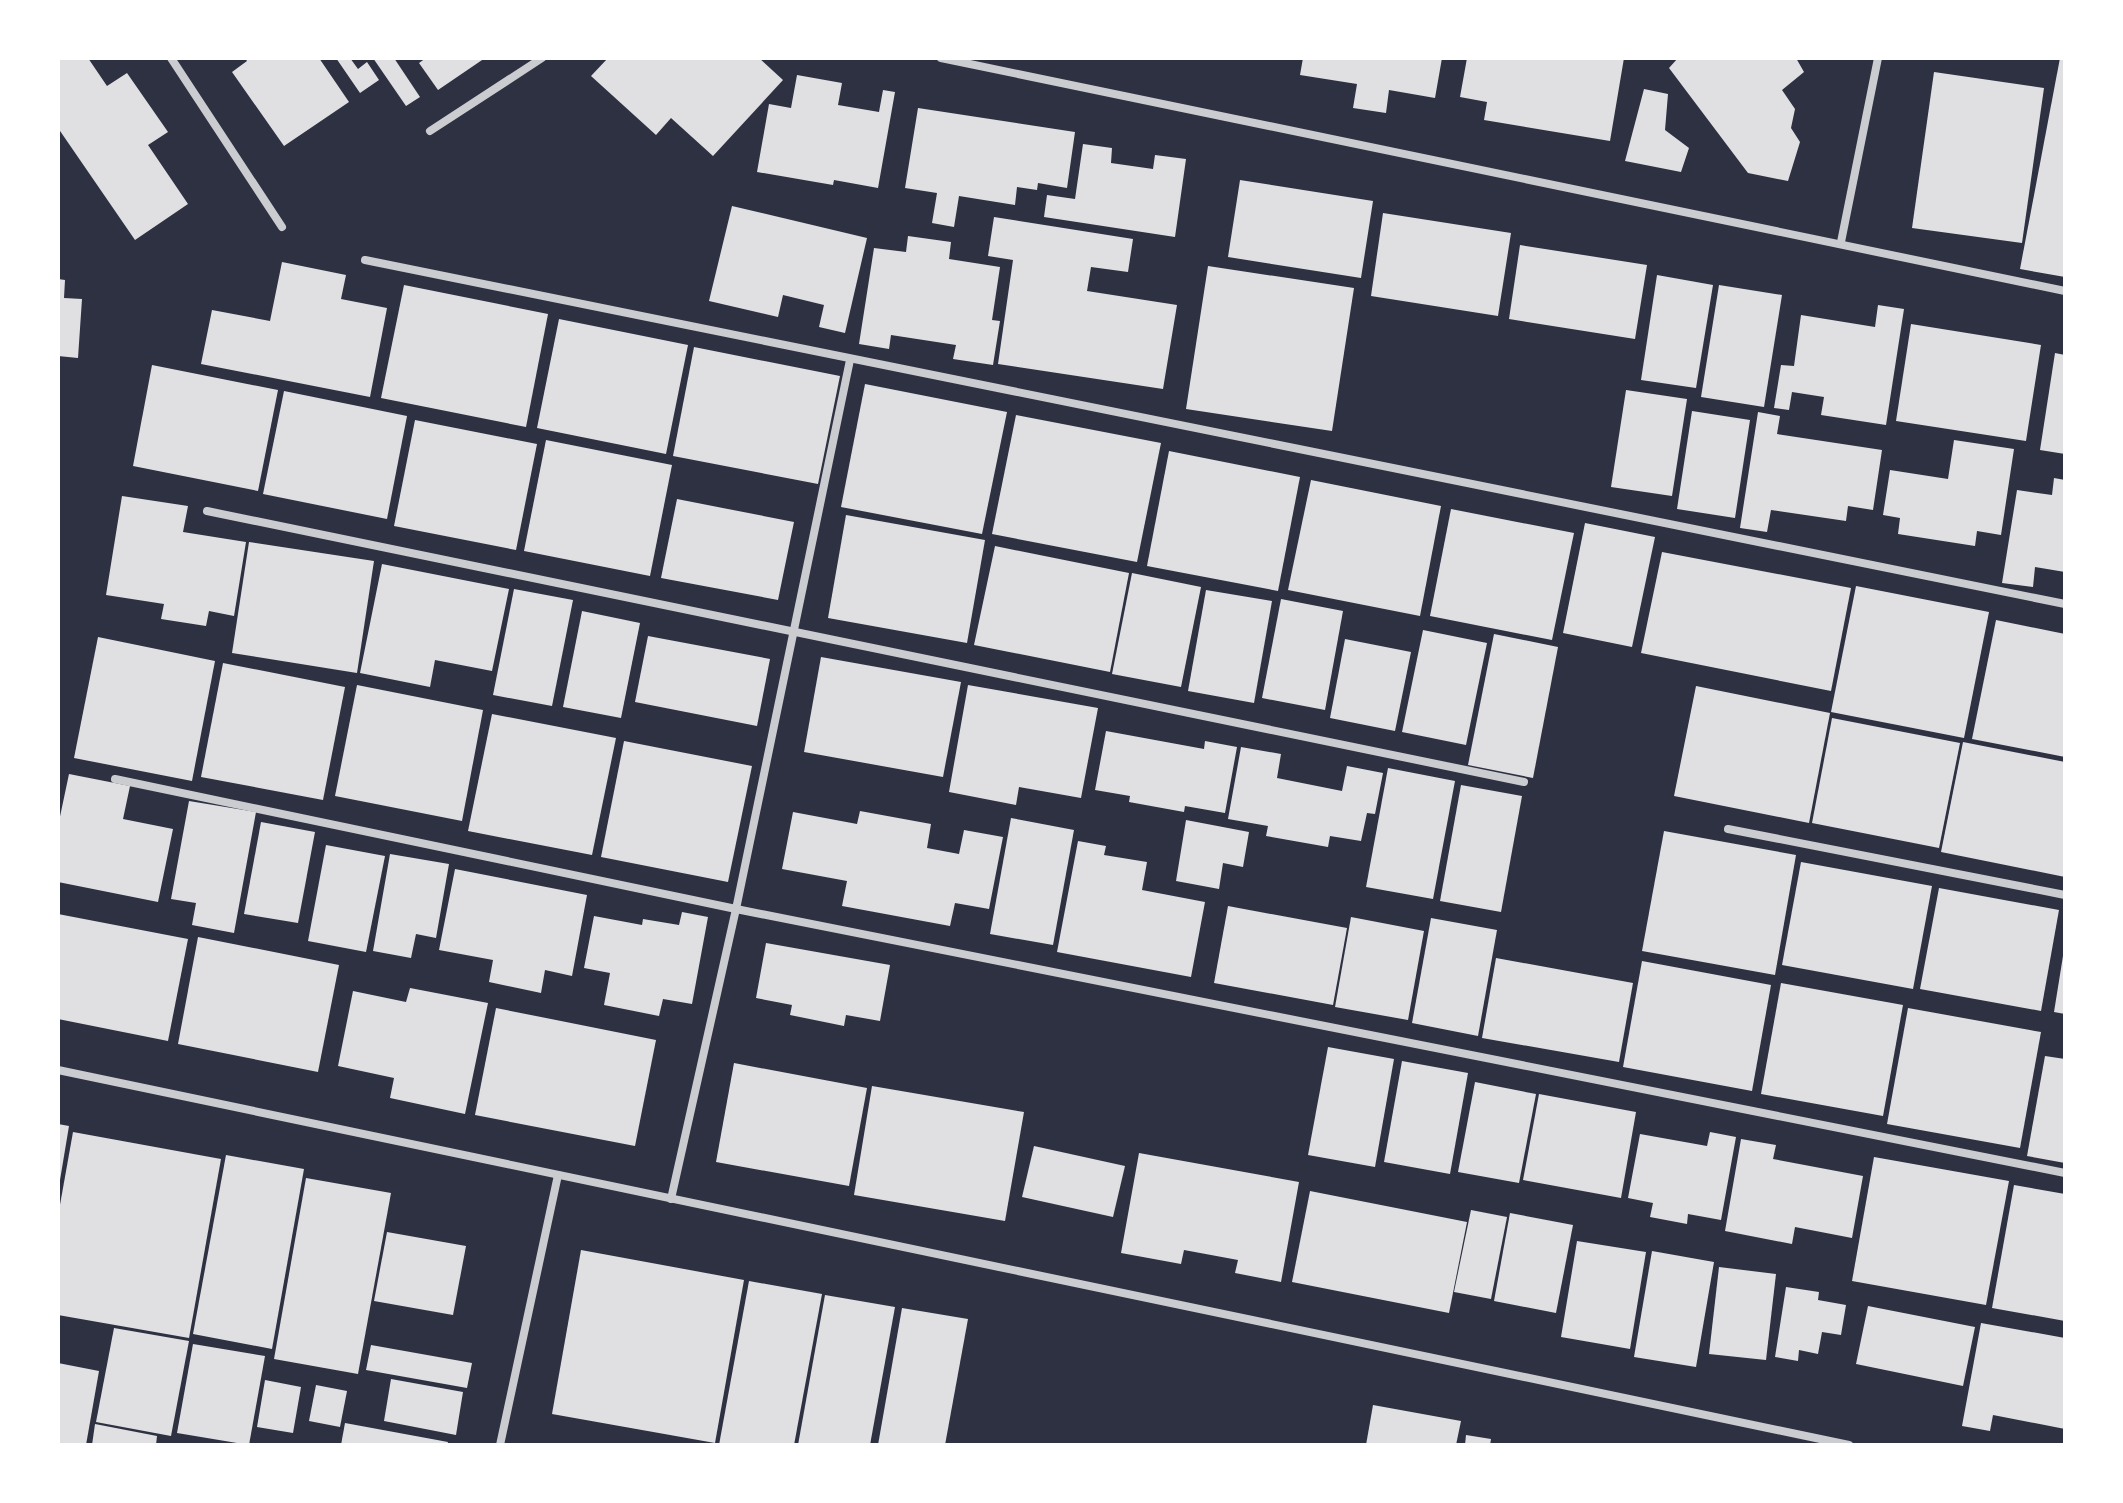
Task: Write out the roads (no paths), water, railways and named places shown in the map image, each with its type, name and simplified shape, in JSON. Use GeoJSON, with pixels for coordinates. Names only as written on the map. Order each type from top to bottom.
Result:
{"type":"FeatureCollection","features":[{"type":"Feature","properties":{"kind":"street"},"geometry":{"type":"LineString","coordinates":[[171,58],[282,227]]}},
{"type":"Feature","properties":{"kind":"street"},"geometry":{"type":"LineString","coordinates":[[430,131],[542,58]]}},
{"type":"Feature","properties":{"kind":"street"},"geometry":{"type":"LineString","coordinates":[[941,58],[1841,242],[2065,291]]}},
{"type":"Feature","properties":{"kind":"street"},"geometry":{"type":"LineString","coordinates":[[1841,242],[1878,58]]}},
{"type":"Feature","properties":{"kind":"street"},"geometry":{"type":"LineString","coordinates":[[365,260],[2065,604]]}},
{"type":"Feature","properties":{"kind":"street"},"geometry":{"type":"LineString","coordinates":[[671,1199],[736,909],[850,360]]}},
{"type":"Feature","properties":{"kind":"street"},"geometry":{"type":"LineString","coordinates":[[207,511],[1524,782]]}},
{"type":"Feature","properties":{"kind":"street"},"geometry":{"type":"LineString","coordinates":[[115,779],[736,909],[2065,1173]]}},
{"type":"Feature","properties":{"kind":"street"},"geometry":{"type":"LineString","coordinates":[[1728,829],[2065,895]]}},
{"type":"Feature","properties":{"kind":"street"},"geometry":{"type":"LineString","coordinates":[[58,1070],[1849,1445]]}},
{"type":"Feature","properties":{"kind":"street"},"geometry":{"type":"LineString","coordinates":[[500,1445],[558,1175]]}}]}
